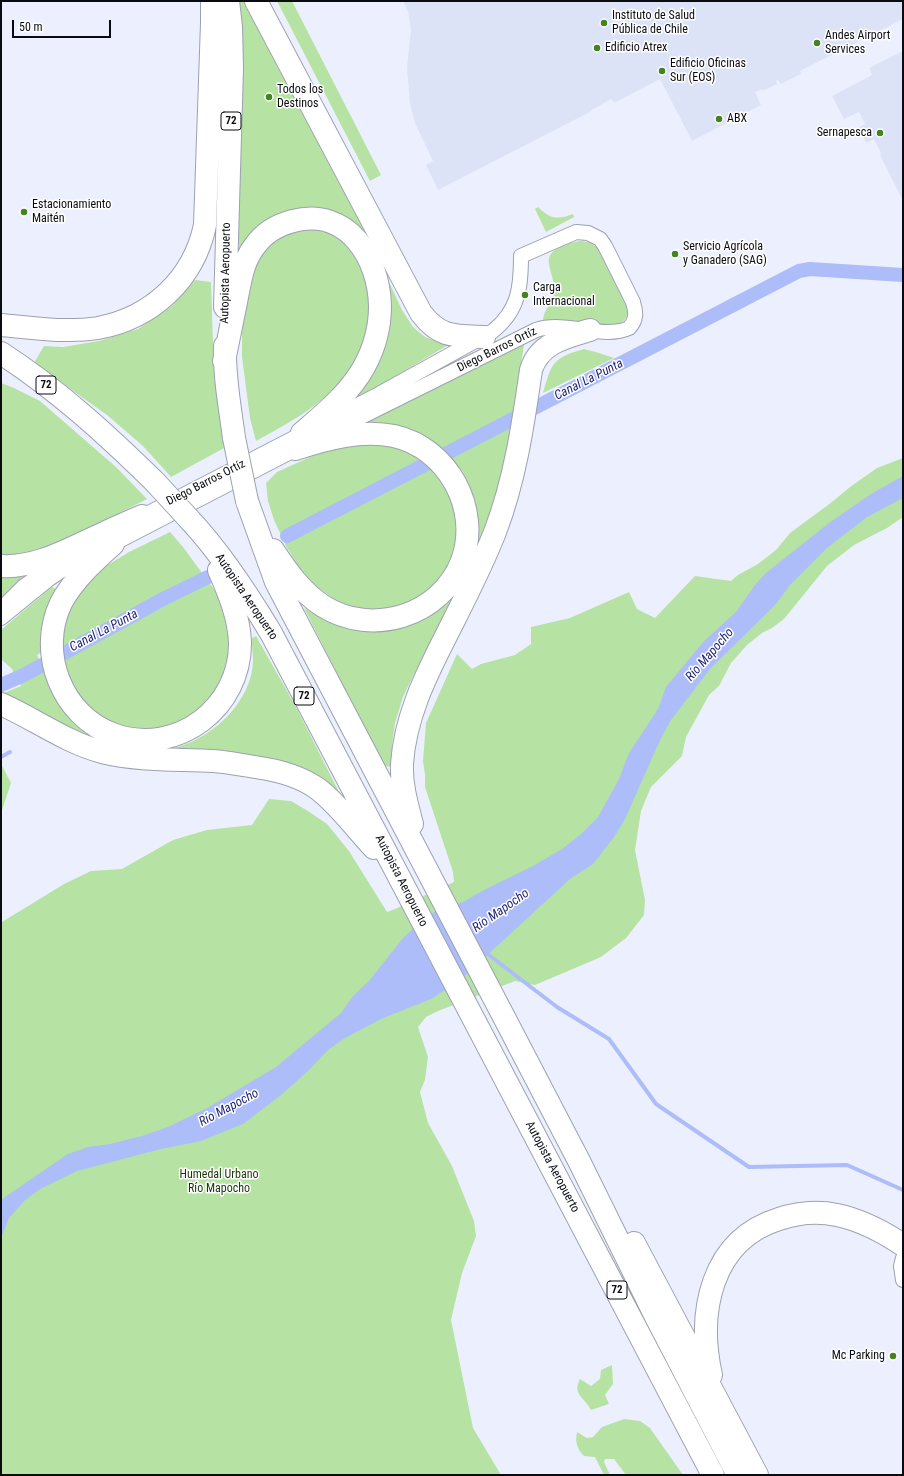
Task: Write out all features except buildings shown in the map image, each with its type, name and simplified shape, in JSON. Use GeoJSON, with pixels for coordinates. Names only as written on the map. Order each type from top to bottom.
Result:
{"type":"FeatureCollection","features":[{"type":"Feature","properties":{"kind":"highway"},"geometry":{"type":"LineString","coordinates":[[1,324],[60,330],[98,328],[115,324],[131,318],[154,304],[175,286],[189,269],[199,249],[205,225],[212,1]]}},
{"type":"Feature","properties":{"kind":"highway","name":"Autopista Aeropuerto"},"geometry":{"type":"LineString","coordinates":[[228,1],[231,27],[232,68],[224,361],[234,438],[254,523],[276,582],[506,1019],[579,1161],[655,1315],[738,1475]]}},
{"type":"Feature","properties":{"kind":"highway"},"geometry":{"type":"LineString","coordinates":[[256,1],[421,313],[430,325],[442,333],[457,336],[484,337]]}},
{"type":"Feature","properties":{"kind":"highway"},"geometry":{"type":"LineString","coordinates":[[224,361],[244,265],[254,246],[261,238],[283,224],[309,218],[329,221],[345,228],[351,233],[367,255],[376,278],[380,307],[377,333],[370,356],[358,378],[299,441]]}},
{"type":"Feature","properties":{"kind":"highway"},"geometry":{"type":"LineString","coordinates":[[419,852],[403,782],[402,765],[408,724],[424,679],[479,570],[496,530],[512,481],[533,362],[538,354],[553,343],[590,330]]}},
{"type":"Feature","properties":{"kind":"highway","name":"Autopista Aeropuerto"},"geometry":{"type":"LineString","coordinates":[[1,353],[54,391],[88,419],[155,482],[194,524],[238,582],[271,633],[714,1475]]}},
{"type":"Feature","properties":{"kind":"highway"},"geometry":{"type":"LineString","coordinates":[[1,372],[88,419]]}},
{"type":"Feature","properties":{"kind":"highway"},"geometry":{"type":"LineString","coordinates":[[254,523],[289,574],[305,592],[324,606],[345,616],[369,621],[394,619],[406,616],[428,604],[447,587],[458,570],[465,550],[467,522],[465,508],[456,484],[436,458],[421,447],[394,436],[375,434],[299,441]]}},
{"type":"Feature","properties":{"kind":"highway"},"geometry":{"type":"LineString","coordinates":[[1,566],[34,563],[54,556],[142,516]]}},
{"type":"Feature","properties":{"kind":"highway"},"geometry":{"type":"LineString","coordinates":[[113,544],[77,580],[62,602],[54,623],[51,647],[55,670],[66,695],[74,706],[93,723],[115,735],[138,739],[161,738],[185,731],[209,716],[218,706],[232,682],[236,670],[240,643],[239,628],[231,600],[217,566],[194,524]]}},
{"type":"Feature","properties":{"kind":"highway"},"geometry":{"type":"LineString","coordinates":[[1,704],[66,738],[83,746],[102,752],[154,759],[239,764],[280,772],[298,778],[316,788],[339,807],[400,878]]}},
{"type":"Feature","properties":{"kind":"highway","name":"Autopista Aeropuerto"},"geometry":{"type":"LineString","coordinates":[[579,1161],[610,1204],[634,1242],[757,1475]]}},
{"type":"Feature","properties":{"kind":"highway"},"geometry":{"type":"LineString","coordinates":[[718,1401],[713,1386],[707,1355],[707,1309],[713,1284],[721,1264],[728,1254],[748,1234],[760,1227],[784,1217],[823,1213],[836,1215],[864,1224],[879,1230],[903,1244]]}},
{"type":"Feature","properties":{"kind":"street","name":"Diego Barros Ortíz"},"geometry":{"type":"LineString","coordinates":[[1,609],[24,586],[60,561],[142,516],[299,441],[536,330],[555,326],[612,332],[624,330],[632,324],[636,314],[633,302],[605,246],[594,236],[582,232],[570,234],[521,256],[520,283],[512,311],[502,324],[484,337],[379,394],[299,441],[113,544],[73,563],[49,579],[1,618]]}},
{"type":"Feature","properties":{"kind":"street"},"geometry":{"type":"LineString","coordinates":[[903,1258],[901,1266],[903,1280]]}},
{"type":"Feature","properties":{"kind":"shaded area"},"geometry":{"type":"Polygon","coordinates":[[[403,1],[903,1],[903,19],[800,71],[801,74],[781,84],[778,80],[776,81],[777,84],[763,91],[762,89],[755,92],[761,105],[692,141],[660,79],[614,103],[611,99],[588,113],[438,190],[426,165],[433,161],[415,123],[410,104],[407,68],[411,29],[408,12],[403,1]]]}},
{"type":"Feature","properties":{"kind":"shaded area"},"geometry":{"type":"Polygon","coordinates":[[[903,51],[903,201],[881,157],[880,151],[874,139],[866,143],[858,128],[865,124],[859,112],[844,119],[832,96],[872,75],[869,68],[903,51]]]}},
{"type":"Feature","properties":{"kind":"green space"},"geometry":{"type":"Polygon","coordinates":[[[239,1],[247,1],[371,243],[402,310],[413,327],[425,337],[448,345],[362,396],[346,402],[378,351],[369,244],[294,210],[279,214],[265,222],[239,259],[239,1]]]}},
{"type":"Feature","properties":{"kind":"green space"},"geometry":{"type":"Polygon","coordinates":[[[277,1],[292,1],[381,175],[370,181],[277,1]]]}},
{"type":"Feature","properties":{"kind":"green space"},"geometry":{"type":"Polygon","coordinates":[[[538,207],[550,216],[558,218],[573,214],[574,217],[546,232],[535,209],[538,207]]]}},
{"type":"Feature","properties":{"kind":"green space"},"geometry":{"type":"Polygon","coordinates":[[[313,228],[331,233],[344,241],[361,265],[369,295],[368,326],[356,358],[350,369],[338,384],[320,401],[300,416],[256,441],[250,418],[242,357],[244,294],[258,257],[272,241],[291,230],[313,228]]]}},
{"type":"Feature","properties":{"kind":"green space"},"geometry":{"type":"Polygon","coordinates":[[[584,241],[594,245],[598,249],[626,303],[627,317],[616,325],[546,323],[543,320],[544,313],[554,294],[554,282],[549,258],[555,250],[570,243],[584,241]]]}},
{"type":"Feature","properties":{"kind":"green space"},"geometry":{"type":"Polygon","coordinates":[[[195,280],[211,282],[214,376],[224,448],[171,477],[143,446],[107,415],[34,363],[44,346],[63,347],[99,341],[138,329],[172,306],[195,280]]]}},
{"type":"Feature","properties":{"kind":"green space"},"geometry":{"type":"Polygon","coordinates":[[[520,342],[524,345],[505,466],[494,509],[481,544],[476,543],[476,511],[472,495],[463,472],[449,455],[426,438],[353,427],[520,342]]]}},
{"type":"Feature","properties":{"kind":"green space"},"geometry":{"type":"Polygon","coordinates":[[[584,349],[614,358],[543,393],[551,368],[555,363],[565,355],[584,349]]]}},
{"type":"Feature","properties":{"kind":"green space"},"geometry":{"type":"Polygon","coordinates":[[[1,383],[40,401],[116,467],[147,499],[49,548],[11,556],[1,554],[1,383]]]}},
{"type":"Feature","properties":{"kind":"green space"},"geometry":{"type":"Polygon","coordinates":[[[349,443],[407,446],[438,469],[461,524],[454,563],[431,594],[393,612],[351,608],[338,602],[312,583],[299,567],[286,546],[274,520],[268,501],[266,483],[277,472],[330,448],[349,443]]]}},
{"type":"Feature","properties":{"kind":"green space","name":"Humedal Urbano Río Mapocho"},"geometry":{"type":"Polygon","coordinates":[[[903,458],[903,517],[887,528],[854,545],[827,566],[784,619],[747,645],[731,663],[719,686],[709,695],[686,737],[682,756],[651,787],[641,811],[635,850],[645,900],[644,915],[626,938],[601,957],[535,985],[515,981],[438,1011],[426,1017],[418,1027],[428,1057],[425,1080],[420,1092],[428,1123],[452,1166],[474,1221],[476,1236],[462,1273],[451,1320],[473,1428],[501,1475],[1,1475],[2,922],[64,884],[91,871],[122,869],[173,840],[207,830],[252,825],[269,799],[291,801],[327,824],[349,851],[387,912],[454,882],[453,872],[425,787],[423,761],[426,723],[457,654],[472,669],[481,664],[515,655],[531,644],[531,627],[570,618],[629,592],[637,609],[655,618],[695,576],[731,581],[738,575],[758,564],[776,550],[790,533],[850,487],[877,468],[903,458]]]}},
{"type":"Feature","properties":{"kind":"green space"},"geometry":{"type":"Polygon","coordinates":[[[170,532],[216,592],[228,626],[229,656],[223,676],[214,695],[198,711],[162,731],[126,732],[77,703],[57,646],[73,602],[87,583],[106,566],[129,552],[170,532]]]}},
{"type":"Feature","properties":{"kind":"green space"},"geometry":{"type":"Polygon","coordinates":[[[1,575],[20,575],[23,580],[1,602],[1,575]]]}},
{"type":"Feature","properties":{"kind":"green space"},"geometry":{"type":"Polygon","coordinates":[[[52,587],[56,589],[57,594],[42,652],[37,655],[53,693],[61,707],[74,720],[104,740],[100,742],[1,696],[1,686],[4,693],[21,686],[12,669],[1,659],[1,630],[52,587]]]}},
{"type":"Feature","properties":{"kind":"green space"},"geometry":{"type":"Polygon","coordinates":[[[453,590],[459,592],[403,697],[395,723],[392,745],[393,767],[384,766],[304,608],[334,622],[354,628],[379,631],[396,628],[453,590]]]}},
{"type":"Feature","properties":{"kind":"green space"},"geometry":{"type":"Polygon","coordinates":[[[256,636],[296,707],[339,792],[335,795],[168,750],[179,747],[208,733],[236,707],[248,685],[253,661],[251,639],[256,636]]]}},
{"type":"Feature","properties":{"kind":"green space"},"geometry":{"type":"Polygon","coordinates":[[[1,764],[11,783],[1,813],[1,764]]]}},
{"type":"Feature","properties":{"kind":"green space"},"geometry":{"type":"Polygon","coordinates":[[[612,1365],[613,1384],[605,1395],[609,1404],[591,1410],[578,1392],[577,1388],[580,1379],[591,1386],[600,1379],[601,1370],[612,1365]]]}},
{"type":"Feature","properties":{"kind":"green space"},"geometry":{"type":"Polygon","coordinates":[[[624,1419],[640,1421],[650,1428],[683,1475],[626,1475],[614,1459],[605,1459],[604,1462],[610,1475],[604,1475],[595,1457],[584,1456],[577,1445],[577,1432],[587,1438],[593,1437],[602,1427],[624,1419]]]}},
{"type":"Feature","properties":{"kind":"water","name":"Río Mapocho"},"geometry":{"type":"Polygon","coordinates":[[[903,476],[903,498],[867,517],[827,548],[790,585],[776,604],[710,669],[671,720],[660,740],[625,819],[614,837],[593,864],[570,879],[459,981],[431,999],[381,1019],[345,1038],[328,1050],[309,1070],[281,1095],[243,1124],[201,1141],[161,1149],[77,1171],[40,1189],[24,1201],[9,1218],[1,1238],[2,1199],[68,1154],[88,1147],[110,1144],[142,1136],[168,1127],[209,1107],[276,1067],[341,1013],[353,996],[369,981],[403,938],[420,922],[437,910],[463,902],[533,866],[562,849],[580,835],[598,817],[619,779],[629,753],[658,709],[666,687],[704,641],[736,612],[755,585],[766,573],[829,523],[871,494],[903,476]]]}},
{"type":"Feature","properties":{"kind":"waterway","name":"Canal La Punta"},"geometry":{"type":"LineString","coordinates":[[287,536],[799,271],[810,269],[903,275]]}},
{"type":"Feature","properties":{"kind":"waterway","name":"Canal La Punta"},"geometry":{"type":"LineString","coordinates":[[1,685],[24,675],[163,599],[208,577]]}},
{"type":"Feature","properties":{"kind":"waterway"},"geometry":{"type":"LineString","coordinates":[[1,757],[10,752]]}},
{"type":"Feature","properties":{"kind":"waterway"},"geometry":{"type":"LineString","coordinates":[[485,952],[557,1007],[609,1039],[656,1104],[749,1167],[847,1165],[903,1190]]}},
{"type":"Feature","properties":{"kind":"place","name":"Instituto de Salud Pública de Chile"},"geometry":{"type":"Point","coordinates":[604,23]}},
{"type":"Feature","properties":{"kind":"place","name":"Andes Airport Services"},"geometry":{"type":"Point","coordinates":[817,43]}},
{"type":"Feature","properties":{"kind":"place","name":"Edificio Atrex"},"geometry":{"type":"Point","coordinates":[597,48]}},
{"type":"Feature","properties":{"kind":"place","name":"Edificio Oficinas Sur (EOS)"},"geometry":{"type":"Point","coordinates":[662,71]}},
{"type":"Feature","properties":{"kind":"place","name":"Todos los Destinos"},"geometry":{"type":"Point","coordinates":[269,97]}},
{"type":"Feature","properties":{"kind":"place","name":"ABX"},"geometry":{"type":"Point","coordinates":[719,119]}},
{"type":"Feature","properties":{"kind":"place","name":"Sernapesca"},"geometry":{"type":"Point","coordinates":[880,133]}},
{"type":"Feature","properties":{"kind":"place","name":"Estacionamiento Maitén"},"geometry":{"type":"Point","coordinates":[24,212]}},
{"type":"Feature","properties":{"kind":"place","name":"Servicio Agrícola y Ganadero (SAG)"},"geometry":{"type":"Point","coordinates":[675,254]}},
{"type":"Feature","properties":{"kind":"place","name":"Carga Internacional"},"geometry":{"type":"Point","coordinates":[525,295]}},
{"type":"Feature","properties":{"kind":"place","name":"Mc Parking"},"geometry":{"type":"Point","coordinates":[893,1356]}}]}
